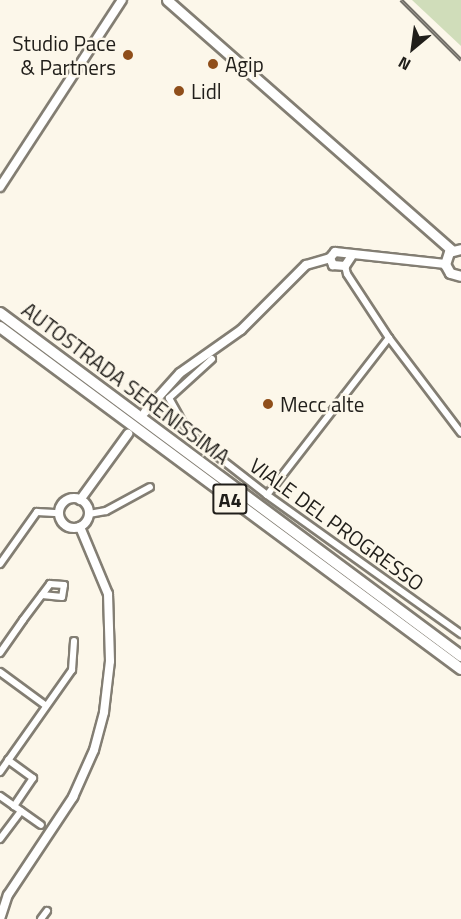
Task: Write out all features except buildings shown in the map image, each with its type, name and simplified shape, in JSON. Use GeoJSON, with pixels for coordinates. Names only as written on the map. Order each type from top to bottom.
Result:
{"type":"FeatureCollection","features":[{"type":"Feature","properties":{"kind":"highway","name":"AUTOSTRADA SERENISSIMA"},"geometry":{"type":"LineString","coordinates":[[0,313],[461,656]]}},
{"type":"Feature","properties":{"kind":"highway","name":"AUTOSTRADA SERENISSIMA"},"geometry":{"type":"LineString","coordinates":[[0,327],[461,669]]}},
{"type":"Feature","properties":{"kind":"main road"},"geometry":{"type":"LineString","coordinates":[[167,0],[456,250],[445,264],[459,277]]}},
{"type":"Feature","properties":{"kind":"street"},"geometry":{"type":"LineString","coordinates":[[0,187],[120,2]]}},
{"type":"Feature","properties":{"kind":"street"},"geometry":{"type":"LineString","coordinates":[[145,412],[180,373],[241,330],[306,265],[330,258],[335,252],[351,256],[445,264]]}},
{"type":"Feature","properties":{"kind":"street"},"geometry":{"type":"LineString","coordinates":[[351,256],[345,267],[347,274],[389,338],[461,433]]}},
{"type":"Feature","properties":{"kind":"street"},"geometry":{"type":"LineString","coordinates":[[330,258],[333,265],[345,267]]}},
{"type":"Feature","properties":{"kind":"street"},"geometry":{"type":"LineString","coordinates":[[267,495],[389,338]]}},
{"type":"Feature","properties":{"kind":"street","name":"VIALE DEL PROGRESSO"},"geometry":{"type":"LineString","coordinates":[[212,359],[169,398],[189,434],[267,495],[461,634]]}},
{"type":"Feature","properties":{"kind":"street"},"geometry":{"type":"LineString","coordinates":[[59,513],[66,501],[80,500],[128,434]]}},
{"type":"Feature","properties":{"kind":"street"},"geometry":{"type":"LineString","coordinates":[[80,527],[89,514],[106,511],[150,487]]}},
{"type":"Feature","properties":{"kind":"street"},"geometry":{"type":"LineString","coordinates":[[80,500],[89,514]]}},
{"type":"Feature","properties":{"kind":"street"},"geometry":{"type":"LineString","coordinates":[[0,564],[36,514],[59,513]]}},
{"type":"Feature","properties":{"kind":"street"},"geometry":{"type":"LineString","coordinates":[[59,513],[66,526],[80,527]]}},
{"type":"Feature","properties":{"kind":"street"},"geometry":{"type":"LineString","coordinates":[[0,904],[73,797],[94,750],[104,712],[110,661],[108,594],[80,527]]}},
{"type":"Feature","properties":{"kind":"street"},"geometry":{"type":"LineString","coordinates":[[0,653],[42,595]]}},
{"type":"Feature","properties":{"kind":"street"},"geometry":{"type":"LineString","coordinates":[[0,772],[45,705],[72,670],[74,641]]}},
{"type":"Feature","properties":{"kind":"street"},"geometry":{"type":"LineString","coordinates":[[0,672],[45,705]]}},
{"type":"Feature","properties":{"kind":"street"},"geometry":{"type":"LineString","coordinates":[[0,839],[33,778],[8,760]]}},
{"type":"Feature","properties":{"kind":"street"},"geometry":{"type":"LineString","coordinates":[[0,796],[41,825]]}},
{"type":"Feature","properties":{"kind":"street"},"geometry":{"type":"LineString","coordinates":[[0,919],[8,895]]}},
{"type":"Feature","properties":{"kind":"street"},"geometry":{"type":"LineString","coordinates":[[41,919],[47,911]]}},
{"type":"Feature","properties":{"kind":"green space"},"geometry":{"type":"Polygon","coordinates":[[[412,0],[461,0],[461,46],[412,0]]]}},
{"type":"Feature","properties":{"kind":"railway"},"geometry":{"type":"LineString","coordinates":[[401,0],[461,60]]}},
{"type":"Feature","properties":{"kind":"place","name":"Studio Pace & Partners"},"geometry":{"type":"Point","coordinates":[128,55]}},
{"type":"Feature","properties":{"kind":"place","name":"Agip"},"geometry":{"type":"Point","coordinates":[213,64]}},
{"type":"Feature","properties":{"kind":"place","name":"Lidl"},"geometry":{"type":"Point","coordinates":[179,91]}},
{"type":"Feature","properties":{"kind":"place","name":"Mecc alte"},"geometry":{"type":"Point","coordinates":[268,404]}}]}
